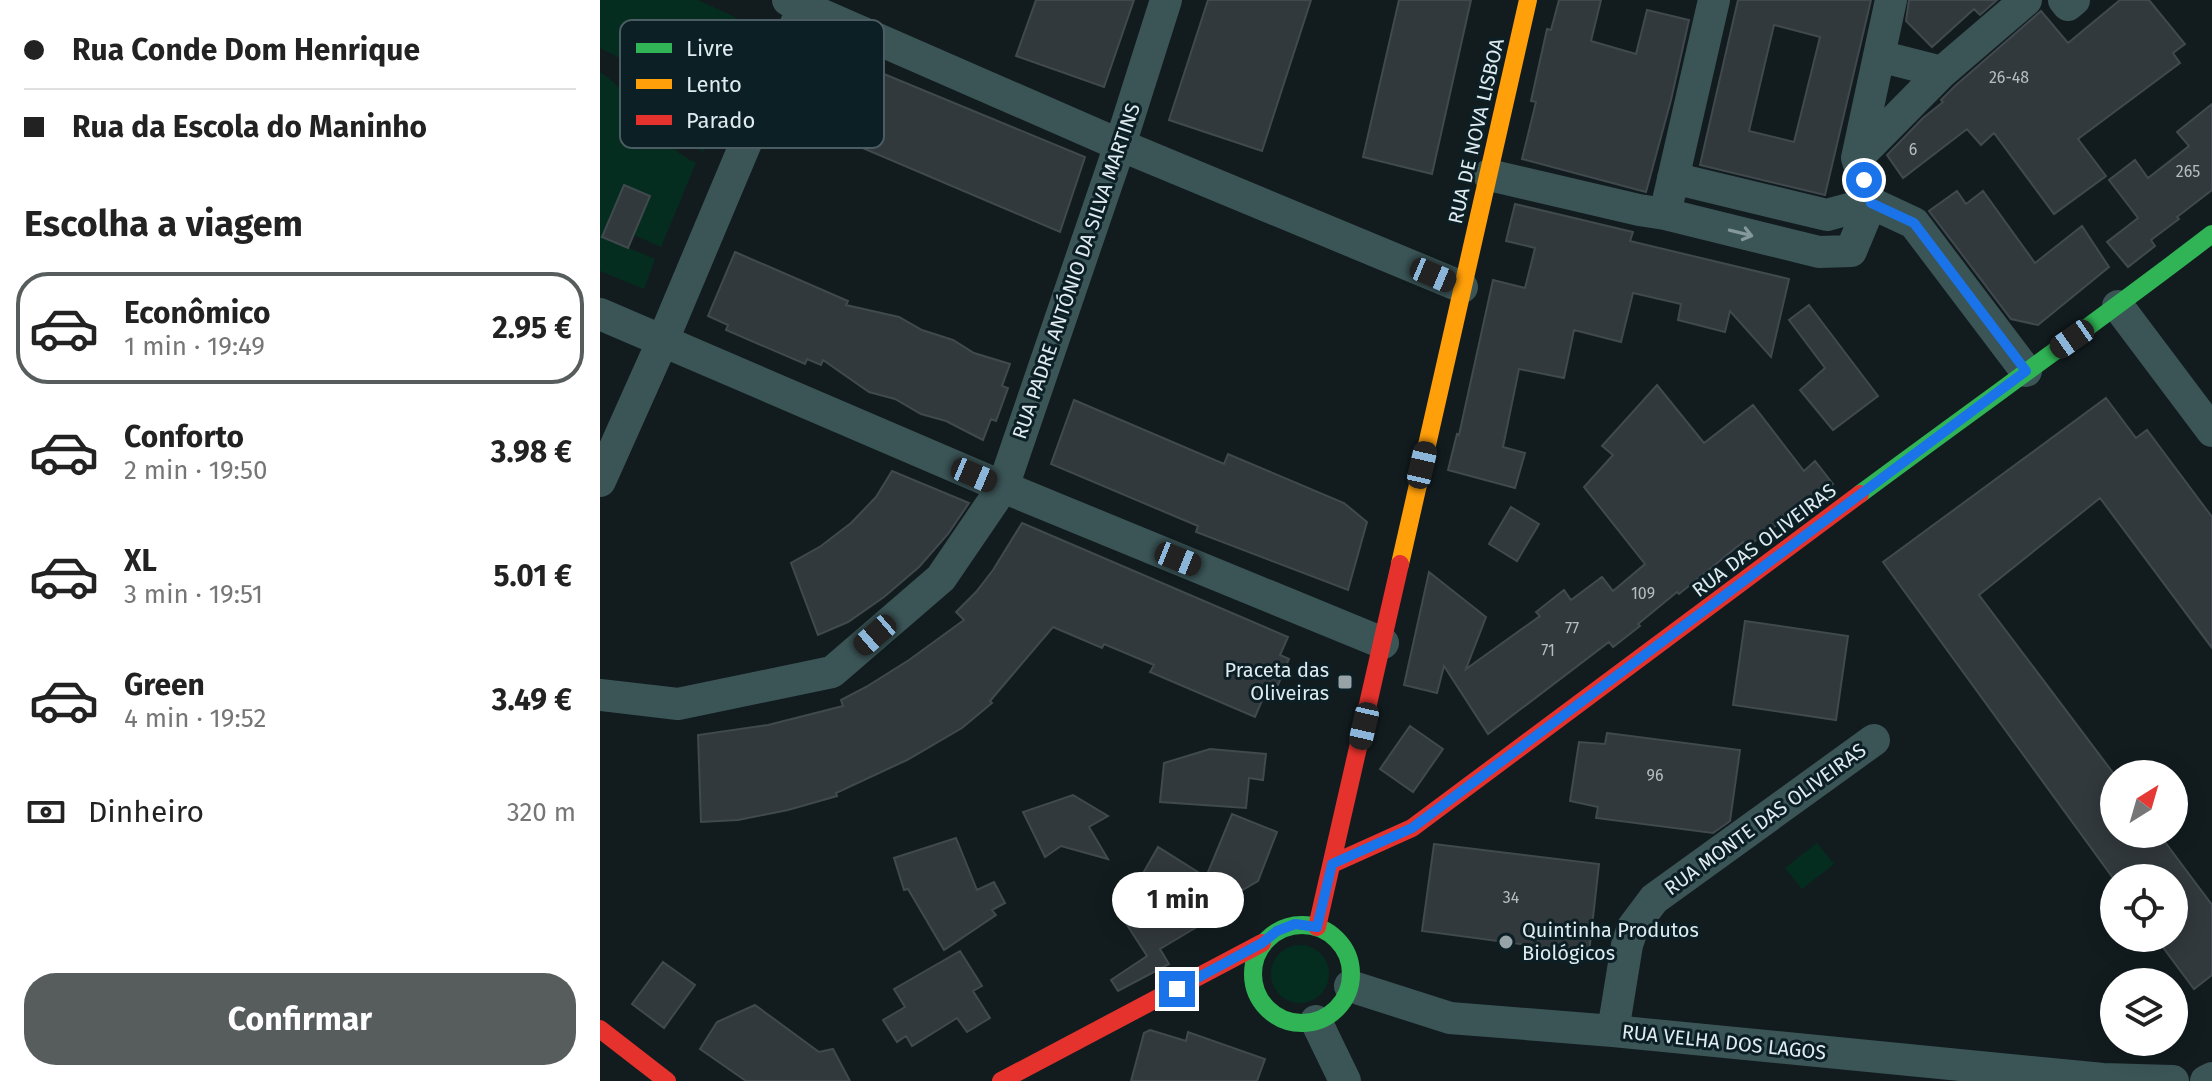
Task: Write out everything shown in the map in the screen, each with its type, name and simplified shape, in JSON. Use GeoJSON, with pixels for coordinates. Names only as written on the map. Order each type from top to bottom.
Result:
{"type":"FeatureCollection","features":[{"type":"Feature","properties":{"kind":"street","name":"RUA PADRE ANTÓNIO DA SILVA MARTINS"},"geometry":{"type":"LineString","coordinates":[[600,695],[678,704],[832,672],[941,578],[1003,487],[1120,145],[1166,0]]}},
{"type":"Feature","properties":{"kind":"street","name":"RUA DE NOVA LISBOA"},"geometry":{"type":"LineString","coordinates":[[1317,927],[1528,0]]}},
{"type":"Feature","properties":{"kind":"street"},"geometry":{"type":"LineString","coordinates":[[1665,214],[1714,0]]}},
{"type":"Feature","properties":{"kind":"street"},"geometry":{"type":"LineString","coordinates":[[1489,175],[1819,252],[1851,251],[1871,203],[1857,158],[1891,0]]}},
{"type":"Feature","properties":{"kind":"street"},"geometry":{"type":"LineString","coordinates":[[1857,158],[1942,72],[2026,0]]}},
{"type":"Feature","properties":{"kind":"street"},"geometry":{"type":"LineString","coordinates":[[2064,0],[2068,5],[2074,0]]}},
{"type":"Feature","properties":{"kind":"street"},"geometry":{"type":"LineString","coordinates":[[799,2],[839,20]]}},
{"type":"Feature","properties":{"kind":"street"},"geometry":{"type":"LineString","coordinates":[[884,40],[1120,145],[1462,287]]}},
{"type":"Feature","properties":{"kind":"street"},"geometry":{"type":"LineString","coordinates":[[1879,56],[1942,72]]}},
{"type":"Feature","properties":{"kind":"street"},"geometry":{"type":"LineString","coordinates":[[600,481],[663,340],[740,148]]}},
{"type":"Feature","properties":{"kind":"street"},"geometry":{"type":"LineString","coordinates":[[1673,178],[1827,215],[1871,203],[1914,223],[2026,371]]}},
{"type":"Feature","properties":{"kind":"street"},"geometry":{"type":"LineString","coordinates":[[1819,252],[1827,215]]}},
{"type":"Feature","properties":{"kind":"street","name":"RUA DAS OLIVEIRAS"},"geometry":{"type":"LineString","coordinates":[[1332,864],[1412,828],[2212,234]]}},
{"type":"Feature","properties":{"kind":"street"},"geometry":{"type":"LineString","coordinates":[[2118,306],[2212,431]]}},
{"type":"Feature","properties":{"kind":"street"},"geometry":{"type":"LineString","coordinates":[[600,314],[1003,487],[1383,643]]}},
{"type":"Feature","properties":{"kind":"street","name":"RUA MONTE DAS OLIVEIRAS"},"geometry":{"type":"LineString","coordinates":[[1613,1031],[1627,945],[1633,927],[1654,899],[1874,740]]}},
{"type":"Feature","properties":{"kind":"street"},"geometry":{"type":"LineString","coordinates":[[1001,1081],[1295,924],[1317,927],[1332,934],[1345,948],[1351,967],[1350,986],[1342,1004],[1316,1021],[1289,1022],[1251,998],[1254,961],[1262,943]]}},
{"type":"Feature","properties":{"kind":"street","name":"RUA VELHA DOS LAGOS"},"geometry":{"type":"LineString","coordinates":[[1350,986],[1450,1018],[1613,1031],[2102,1080],[2173,1081]]}},
{"type":"Feature","properties":{"kind":"street"},"geometry":{"type":"LineString","coordinates":[[1177,989],[1202,992]]}},
{"type":"Feature","properties":{"kind":"street"},"geometry":{"type":"LineString","coordinates":[[1316,1021],[1345,1081]]}},
{"type":"Feature","properties":{"kind":"street"},"geometry":{"type":"LineString","coordinates":[[600,1029],[667,1081]]}},
{"type":"Feature","properties":{"kind":"street"},"geometry":{"type":"LineString","coordinates":[[2206,1081],[2212,1078]]}},
{"type":"Feature","properties":{"kind":"green space"},"geometry":{"type":"Polygon","coordinates":[[[600,0],[698,0],[741,20],[620,20],[620,59],[600,48],[600,0]]]}},
{"type":"Feature","properties":{"kind":"green space"},"geometry":{"type":"Polygon","coordinates":[[[600,72],[620,89],[620,148],[673,148],[696,163],[661,247],[634,235],[650,196],[625,185],[602,237],[655,259],[644,289],[600,271],[600,72]]]}},
{"type":"Feature","properties":{"kind":"green space"},"geometry":{"type":"Polygon","coordinates":[[[1817,843],[1834,864],[1802,889],[1785,868],[1817,843]]]}},
{"type":"Feature","properties":{"kind":"green space"},"geometry":{"type":"Polygon","coordinates":[[[1300,945],[1320,954],[1329,974],[1320,994],[1300,1003],[1280,994],[1271,974],[1280,954],[1300,945]]]}},
{"type":"Feature","properties":{"kind":"building"},"geometry":{"type":"Polygon","coordinates":[[[1036,0],[1134,0],[1104,87],[1016,56],[1036,0]]]}},
{"type":"Feature","properties":{"kind":"building"},"geometry":{"type":"Polygon","coordinates":[[[1208,0],[1311,0],[1262,151],[1169,120],[1208,0]]]}},
{"type":"Feature","properties":{"kind":"building"},"geometry":{"type":"Polygon","coordinates":[[[1399,0],[1471,0],[1432,174],[1363,157],[1399,0]]]}},
{"type":"Feature","properties":{"kind":"building"},"geometry":{"type":"Polygon","coordinates":[[[1559,0],[1601,0],[1591,41],[1636,54],[1647,10],[1689,20],[1646,192],[1522,159],[1536,102],[1531,101],[1547,29],[1551,30],[1559,0]]]}},
{"type":"Feature","properties":{"kind":"building"},"geometry":{"type":"Polygon","coordinates":[[[1738,0],[1871,0],[1825,195],[1700,165],[1738,0]],[[1774,25],[1749,131],[1794,142],[1820,37],[1774,25]]]}},
{"type":"Feature","properties":{"kind":"building"},"geometry":{"type":"Polygon","coordinates":[[[1909,0],[1997,0],[1980,15],[1974,9],[1932,47],[1906,21],[1909,0]]]}},
{"type":"Feature","properties":{"kind":"building"},"geometry":{"type":"Polygon","coordinates":[[[2120,0],[2149,0],[2185,44],[2173,53],[2180,63],[2078,139],[2106,176],[2054,214],[1994,133],[1981,145],[1967,129],[1903,178],[1887,155],[1943,102],[1941,100],[1955,86],[2041,11],[2068,43],[2120,0]]]}},
{"type":"Feature","properties":{"kind":"building"},"geometry":{"type":"Polygon","coordinates":[[[884,74],[1085,157],[1060,232],[863,148],[884,148],[884,74]]]}},
{"type":"Feature","properties":{"kind":"building"},"geometry":{"type":"Polygon","coordinates":[[[2212,104],[2212,190],[2151,240],[2155,246],[2128,267],[2107,242],[2138,218],[2109,180],[2135,160],[2148,178],[2189,146],[2177,132],[2212,104]]]}},
{"type":"Feature","properties":{"kind":"building"},"geometry":{"type":"Polygon","coordinates":[[[624,185],[650,196],[628,248],[602,237],[624,185]]]}},
{"type":"Feature","properties":{"kind":"building"},"geometry":{"type":"Polygon","coordinates":[[[1957,191],[1966,204],[1983,191],[2035,263],[2082,226],[2109,267],[2038,325],[2011,319],[1929,211],[1957,191]]]}},
{"type":"Feature","properties":{"kind":"building"},"geometry":{"type":"Polygon","coordinates":[[[1515,204],[1633,232],[1630,241],[1789,279],[1771,357],[1730,311],[1725,332],[1678,320],[1681,304],[1633,293],[1621,342],[1574,330],[1564,378],[1519,369],[1503,447],[1525,453],[1515,488],[1448,470],[1459,435],[1493,280],[1525,288],[1535,248],[1506,241],[1515,204]]]}},
{"type":"Feature","properties":{"kind":"building"},"geometry":{"type":"Polygon","coordinates":[[[735,252],[848,301],[846,305],[899,317],[922,330],[953,340],[974,353],[1010,364],[1002,386],[1008,388],[996,421],[991,419],[983,440],[946,421],[921,414],[895,399],[869,392],[823,360],[821,365],[807,359],[805,364],[726,330],[728,325],[708,316],[735,252]]]}},
{"type":"Feature","properties":{"kind":"building"},"geometry":{"type":"Polygon","coordinates":[[[1809,305],[1878,396],[1833,430],[1800,390],[1825,368],[1789,320],[1809,305]]]}},
{"type":"Feature","properties":{"kind":"building"},"geometry":{"type":"Polygon","coordinates":[[[1657,385],[1704,443],[1753,405],[1804,471],[1815,461],[1833,484],[1747,547],[1743,542],[1679,594],[1677,592],[1613,647],[1609,642],[1488,734],[1444,666],[1437,693],[1404,685],[1429,572],[1486,617],[1466,669],[1540,616],[1536,612],[1564,590],[1571,600],[1602,577],[1613,591],[1645,564],[1584,487],[1613,455],[1602,446],[1657,385]]]}},
{"type":"Feature","properties":{"kind":"building"},"geometry":{"type":"Polygon","coordinates":[[[2106,398],[2136,438],[2147,430],[2212,517],[2212,648],[2100,498],[1979,595],[2103,760],[2100,760],[2100,848],[2169,848],[2181,864],[2103,864],[1883,562],[2106,398]]]}},
{"type":"Feature","properties":{"kind":"building"},"geometry":{"type":"Polygon","coordinates":[[[1074,400],[1224,464],[1228,454],[1344,503],[1367,522],[1348,590],[1196,532],[1198,526],[1051,464],[1074,400]]]}},
{"type":"Feature","properties":{"kind":"building"},"geometry":{"type":"Polygon","coordinates":[[[892,471],[969,503],[948,534],[919,567],[848,622],[818,635],[791,563],[821,546],[851,523],[876,497],[892,471]]]}},
{"type":"Feature","properties":{"kind":"building"},"geometry":{"type":"Polygon","coordinates":[[[1511,507],[1539,524],[1517,561],[1489,544],[1511,507]]]}},
{"type":"Feature","properties":{"kind":"building"},"geometry":{"type":"Polygon","coordinates":[[[1022,523],[1288,637],[1280,655],[1289,659],[1278,685],[1270,682],[1255,717],[1150,672],[1154,665],[1104,644],[1102,648],[1053,627],[990,701],[992,703],[962,728],[907,760],[836,793],[837,796],[738,820],[701,822],[698,735],[768,725],[843,706],[841,700],[909,660],[964,620],[956,612],[993,570],[1022,523]]]}},
{"type":"Feature","properties":{"kind":"building"},"geometry":{"type":"Polygon","coordinates":[[[1745,621],[1848,636],[1836,720],[1733,705],[1745,621]]]}},
{"type":"Feature","properties":{"kind":"building"},"geometry":{"type":"Polygon","coordinates":[[[1410,726],[1443,749],[1413,792],[1380,769],[1410,726]]]}},
{"type":"Feature","properties":{"kind":"building"},"geometry":{"type":"Polygon","coordinates":[[[1607,733],[1740,750],[1730,821],[1713,833],[1596,818],[1598,807],[1570,801],[1579,742],[1605,744],[1607,733]]]}},
{"type":"Feature","properties":{"kind":"building"},"geometry":{"type":"Polygon","coordinates":[[[1210,749],[1266,754],[1263,780],[1249,778],[1246,808],[1160,802],[1164,763],[1210,749]]]}},
{"type":"Feature","properties":{"kind":"building"},"geometry":{"type":"Polygon","coordinates":[[[1073,795],[1108,816],[1089,827],[1108,859],[1061,846],[1045,857],[1023,812],[1073,795]]]}},
{"type":"Feature","properties":{"kind":"building"},"geometry":{"type":"Polygon","coordinates":[[[1232,814],[1277,832],[1258,881],[1203,913],[1210,919],[1160,949],[1169,964],[1118,991],[1111,980],[1147,956],[1120,914],[1158,847],[1206,877],[1232,814]]]}},
{"type":"Feature","properties":{"kind":"building"},"geometry":{"type":"Polygon","coordinates":[[[956,838],[977,890],[994,882],[1005,903],[992,910],[996,915],[944,950],[908,889],[904,890],[894,858],[956,838]]]}},
{"type":"Feature","properties":{"kind":"building"},"geometry":{"type":"Polygon","coordinates":[[[1434,844],[1599,864],[1589,953],[1422,931],[1434,844]]]}},
{"type":"Feature","properties":{"kind":"building"},"geometry":{"type":"Polygon","coordinates":[[[2188,873],[2212,905],[2212,975],[2194,989],[2188,981],[2188,968],[2178,968],[2166,952],[2188,952],[2188,873]]]}},
{"type":"Feature","properties":{"kind":"building"},"geometry":{"type":"Polygon","coordinates":[[[960,951],[982,986],[973,991],[990,1018],[967,1032],[957,1018],[912,1046],[906,1036],[897,1042],[883,1020],[905,1007],[894,989],[960,951]]]}},
{"type":"Feature","properties":{"kind":"building"},"geometry":{"type":"Polygon","coordinates":[[[663,962],[695,985],[664,1028],[632,1004],[663,962]]]}},
{"type":"Feature","properties":{"kind":"building"},"geometry":{"type":"Polygon","coordinates":[[[755,1005],[819,1052],[833,1049],[850,1081],[746,1081],[700,1049],[717,1022],[755,1005]]]}},
{"type":"Feature","properties":{"kind":"building"},"geometry":{"type":"Polygon","coordinates":[[[1150,1030],[1186,1041],[1188,1032],[1265,1059],[1257,1081],[1131,1081],[1144,1033],[1150,1030]]]}},
{"type":"Feature","properties":{"kind":"traffic: fast"},"geometry":{"type":"LineString","coordinates":[[1860,494],[2212,234]]}},
{"type":"Feature","properties":{"kind":"traffic: fast"},"geometry":{"type":"LineString","coordinates":[[1302,925],[1321,929],[1337,939],[1347,955],[1351,974],[1347,993],[1337,1009],[1321,1019],[1302,1023],[1283,1019],[1267,1009],[1257,993],[1253,974],[1257,955],[1267,939],[1283,929],[1302,925]]}},
{"type":"Feature","properties":{"kind":"traffic: slow"},"geometry":{"type":"LineString","coordinates":[[1400,564],[1528,0]]}},
{"type":"Feature","properties":{"kind":"traffic: jam"},"geometry":{"type":"LineString","coordinates":[[1332,864],[1412,828],[1860,494]]}},
{"type":"Feature","properties":{"kind":"traffic: jam"},"geometry":{"type":"LineString","coordinates":[[1317,927],[1400,564]]}},
{"type":"Feature","properties":{"kind":"traffic: jam"},"geometry":{"type":"LineString","coordinates":[[1001,1081],[1262,943]]}},
{"type":"Feature","properties":{"kind":"traffic: jam"},"geometry":{"type":"LineString","coordinates":[[600,1029],[667,1081]]}},
{"type":"Feature","properties":{"kind":"place","name":"Praceta das Oliveiras"},"geometry":{"type":"Point","coordinates":[1345,682]}},
{"type":"Feature","properties":{"kind":"place","name":"Quintinha Produtos Biológicos"},"geometry":{"type":"Point","coordinates":[1506,942]}},
{"type":"Feature","properties":{"kind":"route"},"geometry":{"type":"LineString","coordinates":[[1177,989],[1262,943],[1277,931],[1295,924],[1317,927],[1332,864],[1412,828],[2026,371],[1914,223],[1871,203],[1864,180]]}}]}
